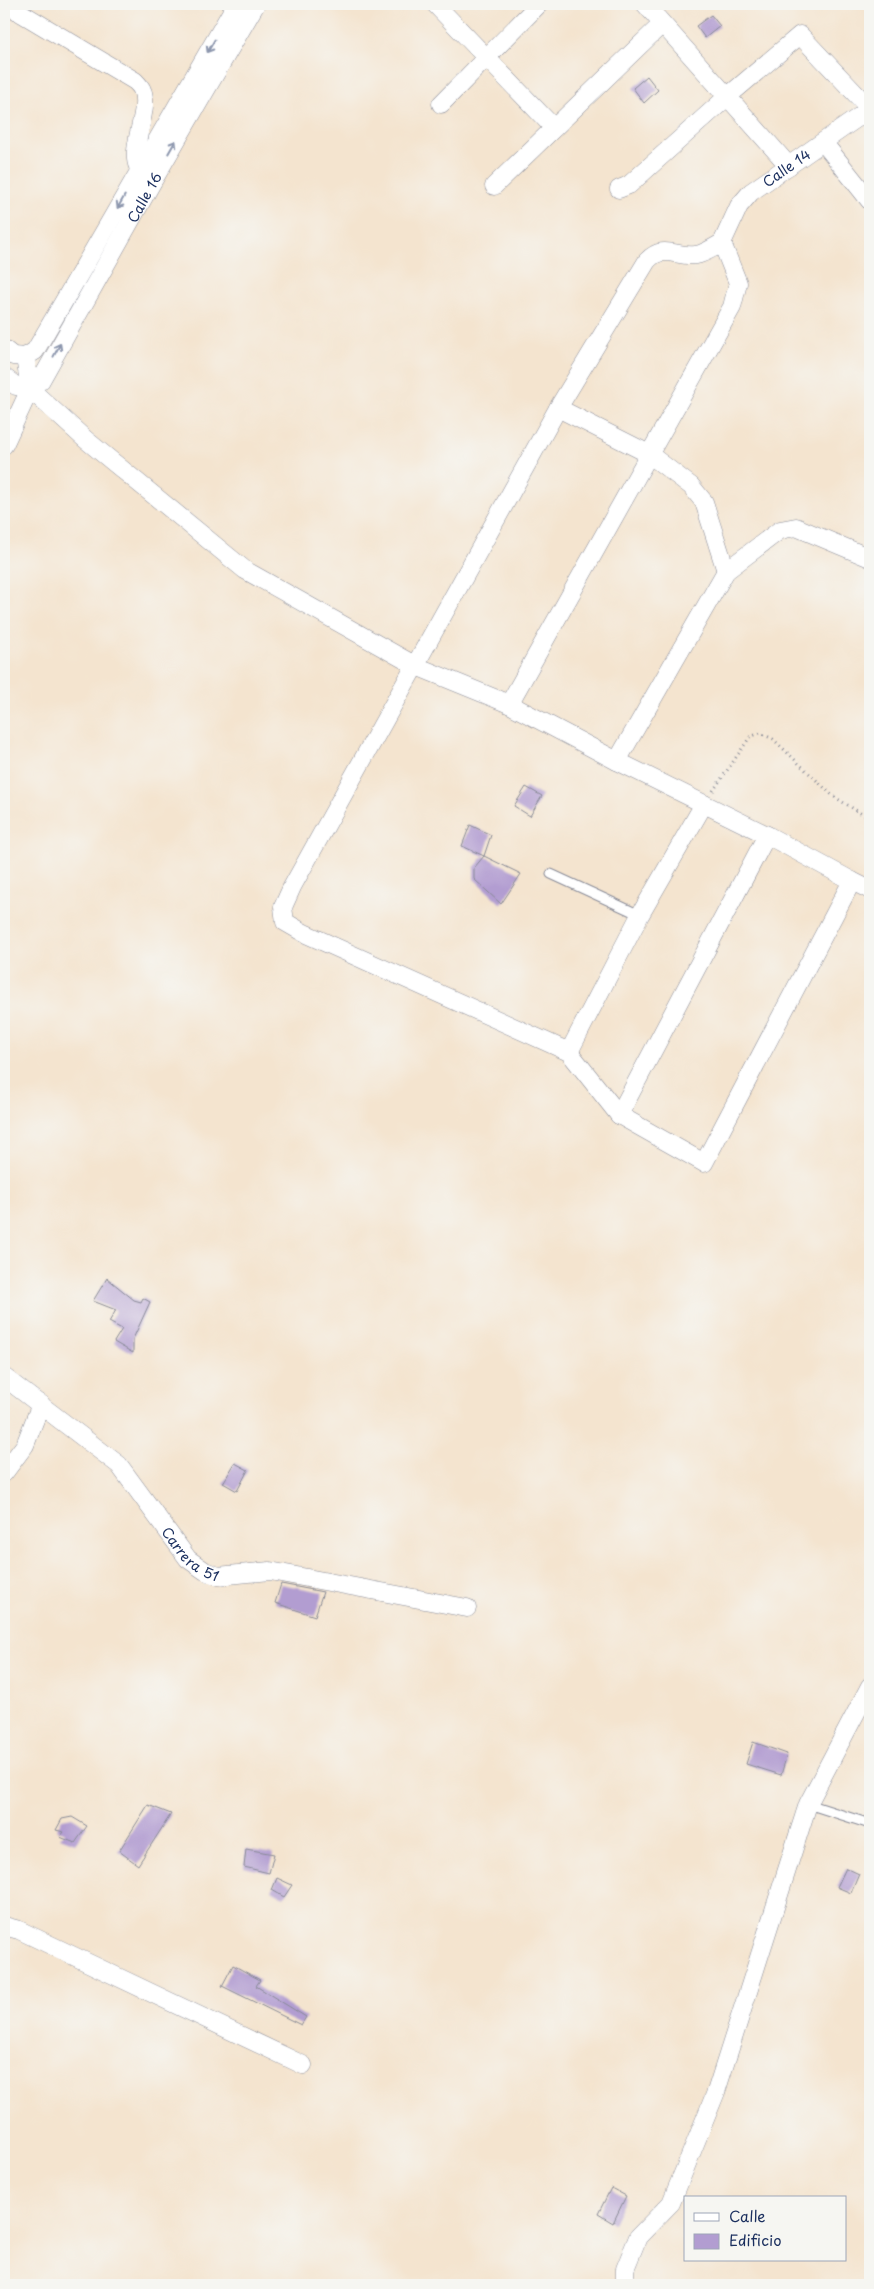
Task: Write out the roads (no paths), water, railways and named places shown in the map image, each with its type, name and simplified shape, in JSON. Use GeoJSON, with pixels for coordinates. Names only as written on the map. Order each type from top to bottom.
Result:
{"type":"FeatureCollection","features":[{"type":"Feature","properties":{"kind":"street"},"geometry":{"type":"LineString","coordinates":[[6,4],[135,80],[142,90],[144,104],[135,159],[147,174]]}},
{"type":"Feature","properties":{"kind":"street","name":"Calle 16"},"geometry":{"type":"LineString","coordinates":[[4,445],[30,389],[41,380],[236,4]]}},
{"type":"Feature","properties":{"kind":"street","name":"Calle 16"},"geometry":{"type":"LineString","coordinates":[[26,358],[35,351],[256,4]]}},
{"type":"Feature","properties":{"kind":"street"},"geometry":{"type":"LineString","coordinates":[[435,4],[554,128]]}},
{"type":"Feature","properties":{"kind":"street"},"geometry":{"type":"LineString","coordinates":[[440,104],[539,4]]}},
{"type":"Feature","properties":{"kind":"street"},"geometry":{"type":"LineString","coordinates":[[645,4],[789,166]]}},
{"type":"Feature","properties":{"kind":"street"},"geometry":{"type":"LineString","coordinates":[[494,186],[662,24]]}},
{"type":"Feature","properties":{"kind":"street"},"geometry":{"type":"LineString","coordinates":[[619,189],[629,185],[727,96],[800,35],[870,109]]}},
{"type":"Feature","properties":{"kind":"street","name":"Calle 14"},"geometry":{"type":"LineString","coordinates":[[722,243],[739,206],[751,192],[870,109]]}},
{"type":"Feature","properties":{"kind":"street"},"geometry":{"type":"LineString","coordinates":[[823,142],[870,201]]}},
{"type":"Feature","properties":{"kind":"street"},"geometry":{"type":"LineString","coordinates":[[509,704],[732,306],[738,283],[722,243],[696,255],[654,253],[647,261],[558,408],[292,887],[283,907],[285,922],[569,1052],[619,1115],[704,1163],[852,881]]}},
{"type":"Feature","properties":{"kind":"street"},"geometry":{"type":"LineString","coordinates":[[4,349],[13,356],[26,358],[30,389]]}},
{"type":"Feature","properties":{"kind":"street"},"geometry":{"type":"LineString","coordinates":[[4,377],[16,386],[30,389],[85,439],[245,570],[416,666],[509,704],[617,761],[767,835],[870,890]]}},
{"type":"Feature","properties":{"kind":"street"},"geometry":{"type":"LineString","coordinates":[[558,408],[649,454],[691,486],[704,502],[726,571]]}},
{"type":"Feature","properties":{"kind":"street"},"geometry":{"type":"LineString","coordinates":[[617,761],[726,571],[780,530],[796,527],[870,558]]}},
{"type":"Feature","properties":{"kind":"street"},"geometry":{"type":"LineString","coordinates":[[569,1052],[640,915],[704,804]]}},
{"type":"Feature","properties":{"kind":"street"},"geometry":{"type":"LineString","coordinates":[[619,1115],[767,835]]}},
{"type":"Feature","properties":{"kind":"street","name":"Carrera 51"},"geometry":{"type":"LineString","coordinates":[[4,1376],[119,1465],[188,1559],[205,1571],[218,1576],[270,1571],[467,1608]]}},
{"type":"Feature","properties":{"kind":"street"},"geometry":{"type":"LineString","coordinates":[[4,1473],[25,1445],[41,1404]]}},
{"type":"Feature","properties":{"kind":"street"},"geometry":{"type":"LineString","coordinates":[[625,2285],[625,2269],[638,2238],[670,2202],[716,2092],[808,1804],[870,1686]]}},
{"type":"Feature","properties":{"kind":"street"},"geometry":{"type":"LineString","coordinates":[[4,1926],[19,1930],[303,2065]]}},
{"type":"Feature","properties":{"kind":"lane"},"geometry":{"type":"LineString","coordinates":[[551,874],[640,915]]}},
{"type":"Feature","properties":{"kind":"lane"},"geometry":{"type":"LineString","coordinates":[[808,1804],[870,1824]]}}]}
